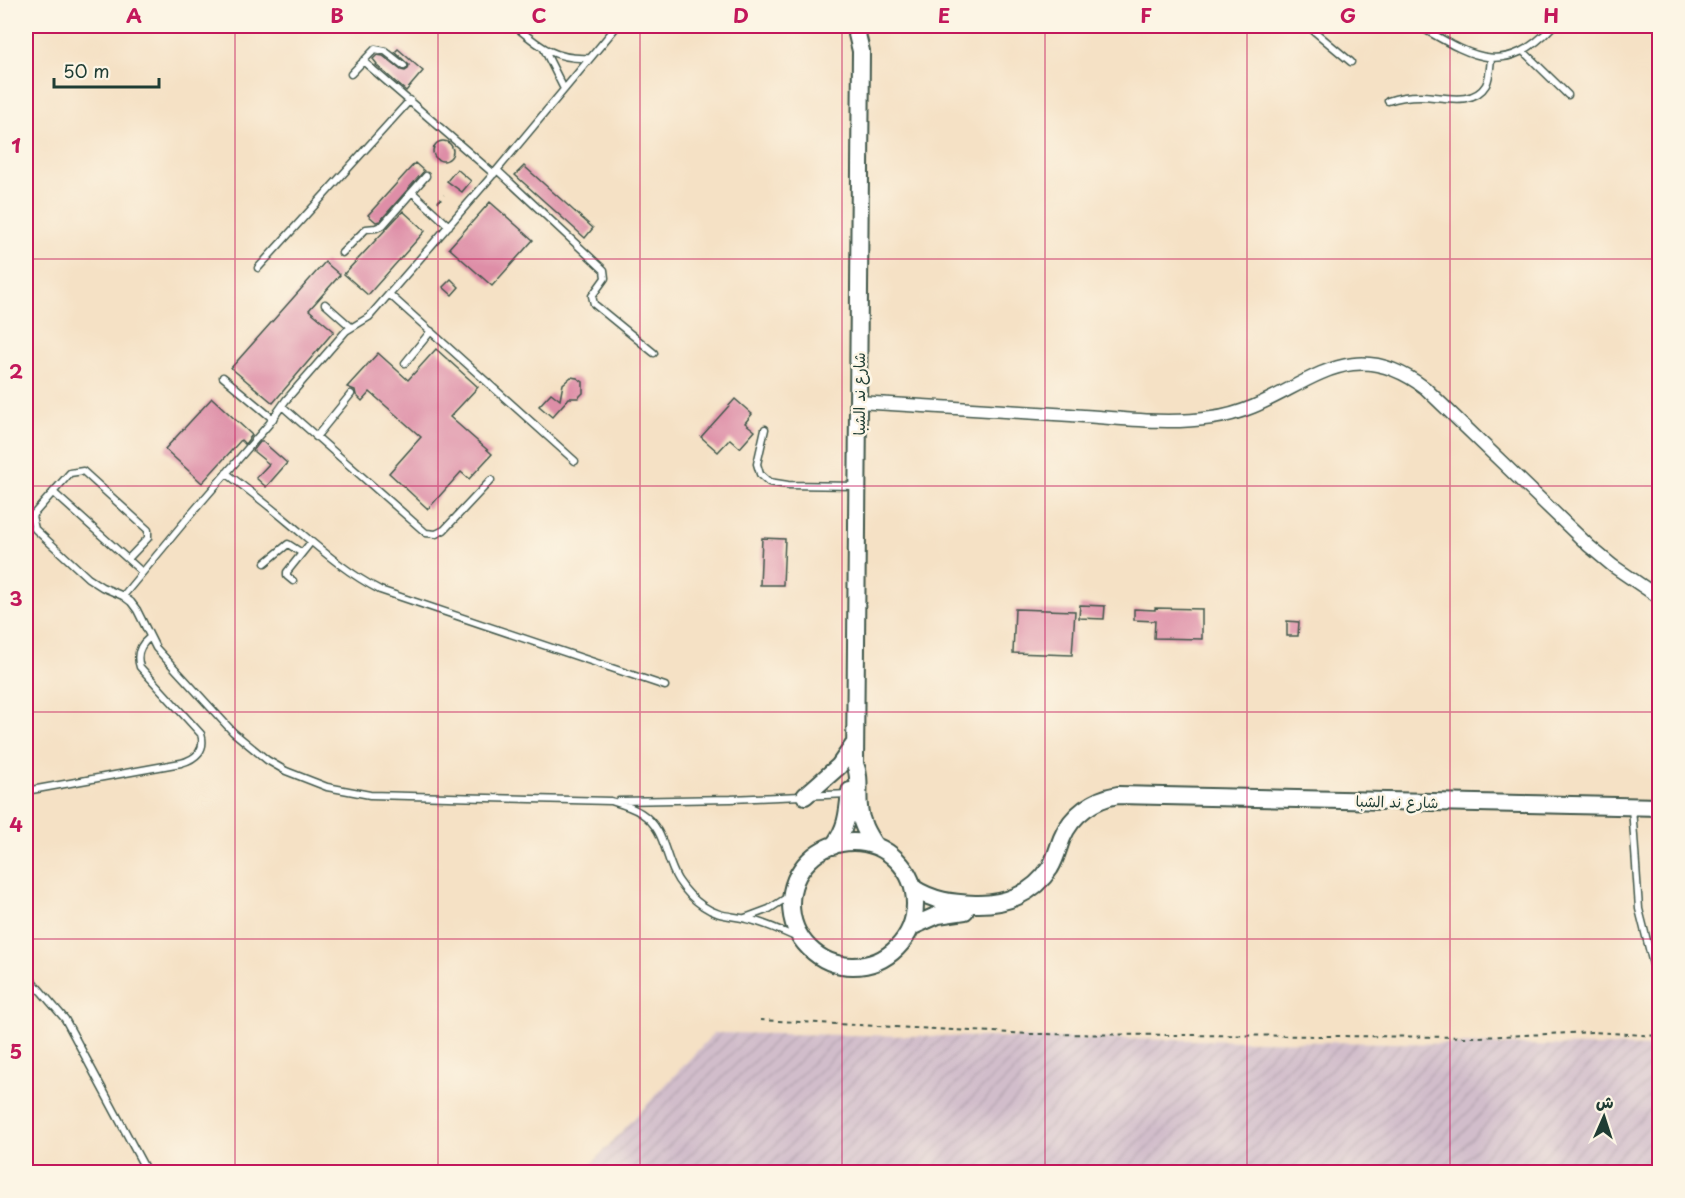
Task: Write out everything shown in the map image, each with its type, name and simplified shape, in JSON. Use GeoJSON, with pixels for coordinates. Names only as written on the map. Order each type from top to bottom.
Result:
{"type":"FeatureCollection","features":[{"type":"Feature","properties":{"kind":"main road","name":"شارع ند الشبا"},"geometry":{"type":"LineString","coordinates":[[833,846],[847,821],[856,742],[861,51],[855,26]]}},
{"type":"Feature","properties":{"kind":"main road"},"geometry":{"type":"LineString","coordinates":[[805,796],[839,766],[856,742]]}},
{"type":"Feature","properties":{"kind":"main road","name":"شارع ند الشبا"},"geometry":{"type":"LineString","coordinates":[[855,764],[859,774],[860,816],[875,846]]}},
{"type":"Feature","properties":{"kind":"main road","name":"شارع ند الشبا"},"geometry":{"type":"LineString","coordinates":[[913,888],[930,898],[950,903],[990,904],[1011,899],[1029,890],[1044,875],[1055,858],[1068,827],[1081,811],[1109,796],[1125,794],[1659,807]]}},
{"type":"Feature","properties":{"kind":"main road","name":"شارع ند الشبا"},"geometry":{"type":"LineString","coordinates":[[911,927],[938,915],[1003,909],[1032,897],[1054,876],[1070,839],[1082,821],[1096,809],[1136,796]]}},
{"type":"Feature","properties":{"kind":"main road"},"geometry":{"type":"LineString","coordinates":[[854,842],[875,846],[899,863],[913,888],[915,908],[907,936],[894,951],[878,961],[859,966],[840,965],[823,959],[802,940],[794,923],[791,895],[797,876],[808,861],[833,846],[854,842]]}},
{"type":"Feature","properties":{"kind":"street"},"geometry":{"type":"LineString","coordinates":[[858,402],[1148,420],[1212,418],[1242,411],[1271,400],[1316,374],[1334,367],[1353,363],[1373,363],[1410,376],[1425,388],[1589,546],[1659,598]]}},
{"type":"Feature","properties":{"kind":"lane"},"geometry":{"type":"LineString","coordinates":[[515,26],[543,49],[566,57],[590,58]]}},
{"type":"Feature","properties":{"kind":"lane"},"geometry":{"type":"LineString","coordinates":[[123,596],[282,406],[351,327],[369,316],[389,294],[495,172],[616,26]]}},
{"type":"Feature","properties":{"kind":"lane"},"geometry":{"type":"LineString","coordinates":[[1308,26],[1351,62]]}},
{"type":"Feature","properties":{"kind":"lane"},"geometry":{"type":"LineString","coordinates":[[1419,26],[1468,53],[1491,58],[1516,54],[1531,47],[1553,26]]}},
{"type":"Feature","properties":{"kind":"lane"},"geometry":{"type":"LineString","coordinates":[[351,74],[373,50],[380,48],[404,66]]}},
{"type":"Feature","properties":{"kind":"lane"},"geometry":{"type":"LineString","coordinates":[[543,49],[564,89]]}},
{"type":"Feature","properties":{"kind":"lane"},"geometry":{"type":"LineString","coordinates":[[1523,51],[1568,95]]}},
{"type":"Feature","properties":{"kind":"lane"},"geometry":{"type":"LineString","coordinates":[[1388,101],[1412,96],[1460,99],[1474,96],[1485,87],[1491,58]]}},
{"type":"Feature","properties":{"kind":"lane"},"geometry":{"type":"LineString","coordinates":[[363,60],[495,172],[604,270],[605,278],[594,292],[594,304],[654,353]]}},
{"type":"Feature","properties":{"kind":"lane"},"geometry":{"type":"LineString","coordinates":[[258,268],[410,100]]}},
{"type":"Feature","properties":{"kind":"lane"},"geometry":{"type":"LineString","coordinates":[[342,253],[363,231],[380,228],[426,176]]}},
{"type":"Feature","properties":{"kind":"lane"},"geometry":{"type":"LineString","coordinates":[[412,192],[449,225]]}},
{"type":"Feature","properties":{"kind":"lane"},"geometry":{"type":"LineString","coordinates":[[389,294],[575,460]]}},
{"type":"Feature","properties":{"kind":"lane"},"geometry":{"type":"LineString","coordinates":[[325,304],[351,327]]}},
{"type":"Feature","properties":{"kind":"lane"},"geometry":{"type":"LineString","coordinates":[[405,363],[431,331]]}},
{"type":"Feature","properties":{"kind":"lane"},"geometry":{"type":"LineString","coordinates":[[223,376],[273,419]]}},
{"type":"Feature","properties":{"kind":"lane"},"geometry":{"type":"LineString","coordinates":[[316,437],[351,394]]}},
{"type":"Feature","properties":{"kind":"lane"},"geometry":{"type":"LineString","coordinates":[[282,406],[422,531],[431,534],[444,530],[491,480]]}},
{"type":"Feature","properties":{"kind":"lane"},"geometry":{"type":"LineString","coordinates":[[765,429],[757,464],[760,474],[769,482],[788,485],[858,486]]}},
{"type":"Feature","properties":{"kind":"lane"},"geometry":{"type":"LineString","coordinates":[[128,559],[148,538],[148,530],[83,471],[74,471],[32,516],[34,529],[94,583],[123,596],[137,610],[156,648],[233,732],[267,760],[306,780],[349,792],[370,795],[611,801],[850,794]]}},
{"type":"Feature","properties":{"kind":"lane"},"geometry":{"type":"LineString","coordinates":[[226,473],[343,569],[380,590],[665,686]]}},
{"type":"Feature","properties":{"kind":"lane"},"geometry":{"type":"LineString","coordinates":[[53,492],[142,572]]}},
{"type":"Feature","properties":{"kind":"lane"},"geometry":{"type":"LineString","coordinates":[[293,582],[287,576],[287,572],[311,542]]}},
{"type":"Feature","properties":{"kind":"lane"},"geometry":{"type":"LineString","coordinates":[[265,563],[288,544],[302,553]]}},
{"type":"Feature","properties":{"kind":"lane"},"geometry":{"type":"LineString","coordinates":[[26,791],[181,763],[199,753],[203,741],[201,734],[140,667],[138,661],[140,647],[149,638]]}},
{"type":"Feature","properties":{"kind":"lane"},"geometry":{"type":"LineString","coordinates":[[611,801],[641,813],[654,825],[664,841],[678,880],[694,898],[712,912],[723,916],[744,918],[802,940]]}},
{"type":"Feature","properties":{"kind":"lane"},"geometry":{"type":"LineString","coordinates":[[1632,807],[1639,909],[1659,992]]}},
{"type":"Feature","properties":{"kind":"lane"},"geometry":{"type":"LineString","coordinates":[[744,918],[769,909],[791,895]]}},
{"type":"Feature","properties":{"kind":"lane"},"geometry":{"type":"LineString","coordinates":[[26,974],[65,1019],[147,1173]]}},
{"type":"Feature","properties":{"kind":"path"},"geometry":{"type":"LineString","coordinates":[[760,1020],[1031,1034],[1479,1036],[1593,1032],[1659,1036]]}},
{"type":"Feature","properties":{"kind":"shaded area"},"geometry":{"type":"Polygon","coordinates":[[[714,1033],[1659,1047],[1659,1172],[584,1172],[714,1033]]]}},
{"type":"Feature","properties":{"kind":"building"},"geometry":{"type":"Polygon","coordinates":[[[398,49],[423,71],[406,91],[376,65],[373,59],[377,55],[383,56],[405,71],[409,65],[395,52],[398,49]]]}},
{"type":"Feature","properties":{"kind":"building"},"geometry":{"type":"Polygon","coordinates":[[[443,141],[450,144],[453,151],[450,158],[443,161],[436,158],[433,151],[436,144],[443,141]]]}},
{"type":"Feature","properties":{"kind":"building"},"geometry":{"type":"Polygon","coordinates":[[[415,163],[424,171],[380,221],[376,222],[368,215],[415,163]]]}},
{"type":"Feature","properties":{"kind":"building"},"geometry":{"type":"Polygon","coordinates":[[[524,166],[593,228],[585,238],[515,175],[524,166]]]}},
{"type":"Feature","properties":{"kind":"building"},"geometry":{"type":"Polygon","coordinates":[[[457,169],[471,181],[462,192],[447,181],[457,169]]]}},
{"type":"Feature","properties":{"kind":"building"},"geometry":{"type":"Polygon","coordinates":[[[490,202],[533,240],[492,286],[449,248],[490,202]]]}},
{"type":"Feature","properties":{"kind":"building"},"geometry":{"type":"Polygon","coordinates":[[[403,211],[425,231],[368,295],[344,274],[403,211]]]}},
{"type":"Feature","properties":{"kind":"building"},"geometry":{"type":"Polygon","coordinates":[[[325,262],[340,275],[309,310],[334,331],[273,403],[231,368],[325,262]]]}},
{"type":"Feature","properties":{"kind":"building"},"geometry":{"type":"Polygon","coordinates":[[[451,279],[459,287],[452,295],[443,287],[451,279]]]}},
{"type":"Feature","properties":{"kind":"building"},"geometry":{"type":"Polygon","coordinates":[[[436,349],[478,387],[450,417],[492,454],[469,479],[461,472],[428,509],[389,473],[421,437],[370,392],[362,401],[356,395],[355,390],[347,387],[378,353],[408,380],[436,349]]]}},
{"type":"Feature","properties":{"kind":"building"},"geometry":{"type":"Polygon","coordinates":[[[571,377],[583,382],[583,393],[578,398],[569,398],[552,417],[539,406],[551,393],[560,400],[563,384],[571,377]]]}},
{"type":"Feature","properties":{"kind":"building"},"geometry":{"type":"Polygon","coordinates":[[[212,398],[252,435],[245,444],[241,440],[202,483],[165,449],[212,398]]]}},
{"type":"Feature","properties":{"kind":"building"},"geometry":{"type":"Polygon","coordinates":[[[735,399],[752,414],[745,423],[755,431],[740,448],[730,439],[718,452],[701,437],[735,399]]]}},
{"type":"Feature","properties":{"kind":"building"},"geometry":{"type":"Polygon","coordinates":[[[260,442],[263,442],[287,463],[266,487],[256,478],[269,464],[253,451],[260,442]]]}},
{"type":"Feature","properties":{"kind":"building"},"geometry":{"type":"Polygon","coordinates":[[[762,538],[785,539],[783,585],[760,585],[762,538]]]}},
{"type":"Feature","properties":{"kind":"building"},"geometry":{"type":"Polygon","coordinates":[[[1080,605],[1105,606],[1104,619],[1079,618],[1080,605]]]}},
{"type":"Feature","properties":{"kind":"building"},"geometry":{"type":"Polygon","coordinates":[[[1155,608],[1202,609],[1202,639],[1154,638],[1155,621],[1134,620],[1134,609],[1155,610],[1155,608]]]}},
{"type":"Feature","properties":{"kind":"building"},"geometry":{"type":"Polygon","coordinates":[[[1015,609],[1075,611],[1072,655],[1013,653],[1015,609]]]}},
{"type":"Feature","properties":{"kind":"building"},"geometry":{"type":"Polygon","coordinates":[[[1287,621],[1299,622],[1298,636],[1287,636],[1287,621]]]}}]}
